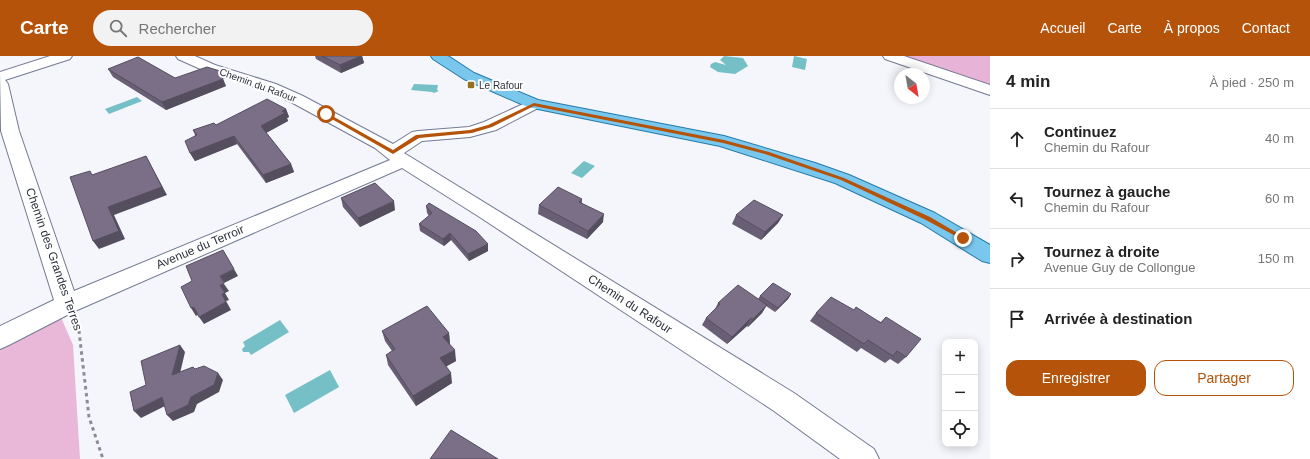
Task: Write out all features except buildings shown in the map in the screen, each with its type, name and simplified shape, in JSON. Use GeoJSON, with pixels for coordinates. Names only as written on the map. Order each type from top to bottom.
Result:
{"type":"FeatureCollection","features":[{"type":"Feature","properties":{"kind":"main road"},"geometry":{"type":"LineString","coordinates":[[438,56],[469,76],[534,104],[717,140],[767,153],[842,179],[928,218],[990,255]]}},
{"type":"Feature","properties":{"kind":"street"},"geometry":{"type":"LineString","coordinates":[[0,77],[65,56]]}},
{"type":"Feature","properties":{"kind":"street","name":"Chemin du Rafour"},"geometry":{"type":"LineString","coordinates":[[183,56],[210,68],[270,87],[297,99],[398,157],[784,402],[864,459]]}},
{"type":"Feature","properties":{"kind":"street"},"geometry":{"type":"LineString","coordinates":[[890,56],[990,90]]}},
{"type":"Feature","properties":{"kind":"street","name":"Chemin des Grandes Terres"},"geometry":{"type":"LineString","coordinates":[[0,84],[10,131],[67,304]]}},
{"type":"Feature","properties":{"kind":"street"},"geometry":{"type":"LineString","coordinates":[[398,157],[418,136],[470,132],[490,126],[534,104]]}},
{"type":"Feature","properties":{"kind":"street","name":"Avenue du Terroir"},"geometry":{"type":"LineString","coordinates":[[0,338],[67,304],[398,157]]}},
{"type":"Feature","properties":{"kind":"path","name":"Chemin des Grandes Terres"},"geometry":{"type":"LineString","coordinates":[[67,304],[79,331],[89,417],[103,459]]}},
{"type":"Feature","properties":{"kind":"shaded area"},"geometry":{"type":"Polygon","coordinates":[[[890,56],[990,56],[990,90],[930,70],[930,68],[925,68],[890,56]]]}},
{"type":"Feature","properties":{"kind":"shaded area"},"geometry":{"type":"Polygon","coordinates":[[[60,315],[73,345],[80,459],[0,459],[0,348],[60,315]]]}},
{"type":"Feature","properties":{"kind":"water"},"geometry":{"type":"Polygon","coordinates":[[[724,56],[743,58],[748,66],[735,74],[718,72],[710,67],[711,64],[715,62],[726,65],[720,60],[724,56]]]}},
{"type":"Feature","properties":{"kind":"water"},"geometry":{"type":"Polygon","coordinates":[[[794,56],[807,59],[805,70],[792,67],[794,56]]]}},
{"type":"Feature","properties":{"kind":"water"},"geometry":{"type":"Polygon","coordinates":[[[414,84],[438,85],[437,90],[439,91],[434,93],[411,90],[414,84]]]}},
{"type":"Feature","properties":{"kind":"water"},"geometry":{"type":"Polygon","coordinates":[[[137,97],[142,101],[109,114],[105,109],[137,97]]]}},
{"type":"Feature","properties":{"kind":"water"},"geometry":{"type":"Polygon","coordinates":[[[584,161],[595,166],[582,178],[571,173],[584,161]]]}},
{"type":"Feature","properties":{"kind":"water"},"geometry":{"type":"Polygon","coordinates":[[[280,320],[289,332],[251,355],[249,352],[243,352],[242,349],[245,346],[243,342],[280,320]]]}},
{"type":"Feature","properties":{"kind":"water"},"geometry":{"type":"Polygon","coordinates":[[[330,370],[339,387],[294,413],[285,395],[330,370]]]}},
{"type":"Feature","properties":{"kind":"place","name":"Le Rafour"},"geometry":{"type":"Point","coordinates":[471,85]}},
{"type":"Feature","properties":{"kind":"route"},"geometry":{"type":"LineString","coordinates":[[326,114],[393,152],[418,136],[470,132],[490,126],[534,104],[675,131],[724,141],[767,153],[842,179],[928,218],[963,238]]}}]}
